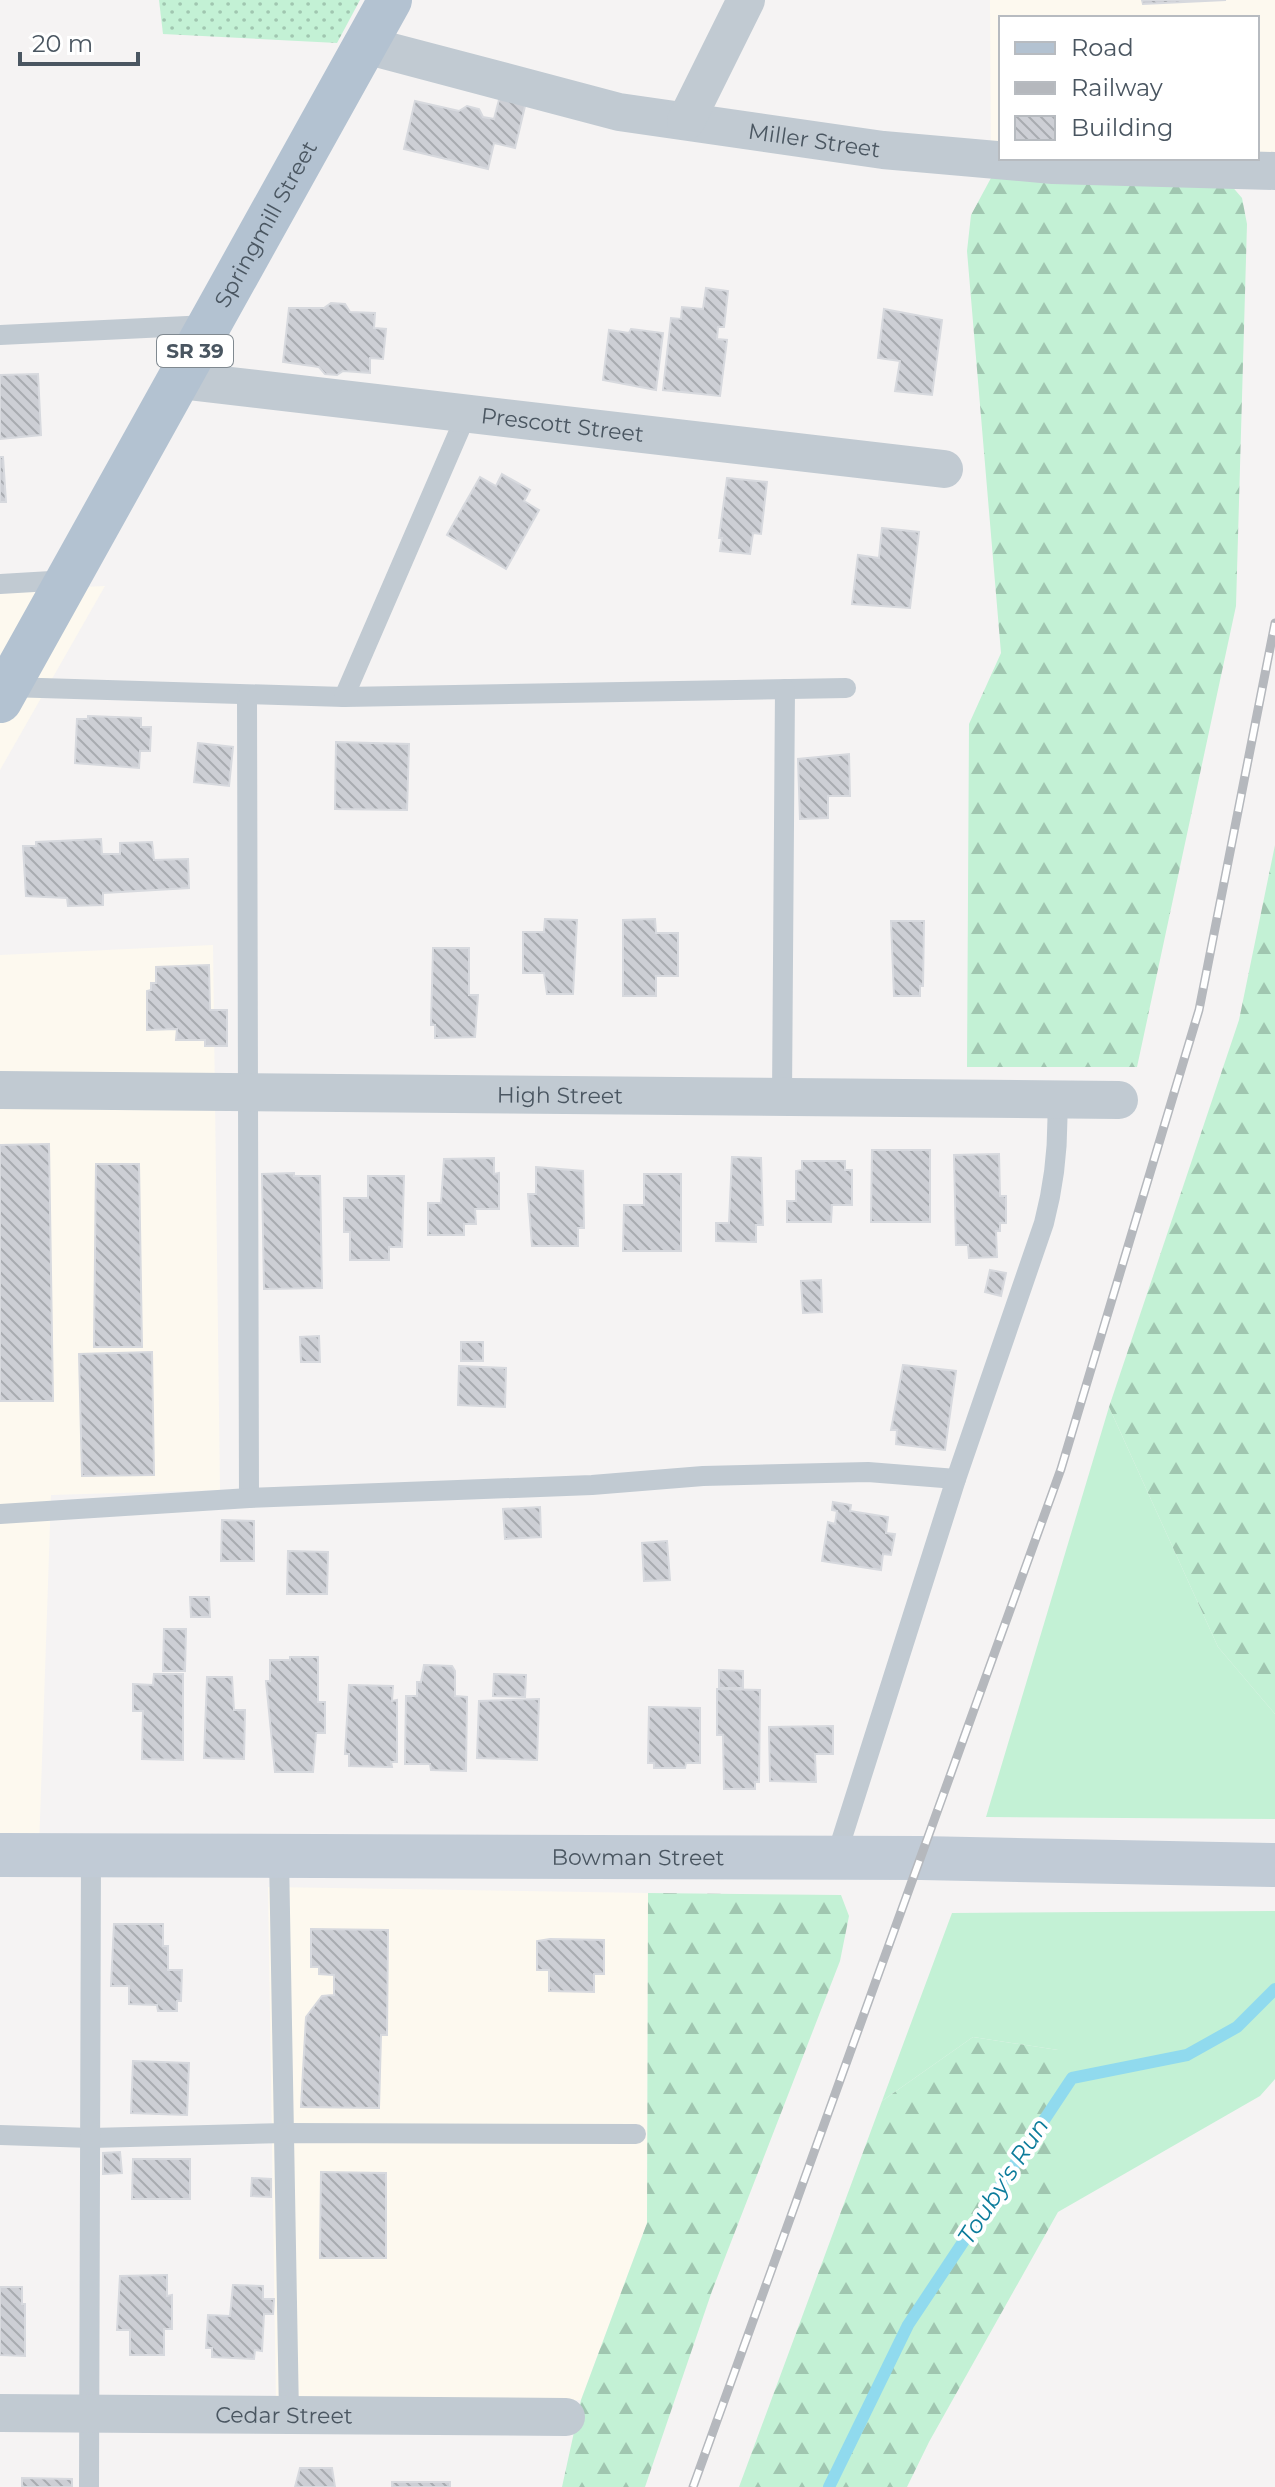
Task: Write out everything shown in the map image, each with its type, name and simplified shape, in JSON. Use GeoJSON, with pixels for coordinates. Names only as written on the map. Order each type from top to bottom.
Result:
{"type":"FeatureCollection","features":[{"type":"Feature","properties":{"kind":"main road","name":"Springmill Street"},"geometry":{"type":"LineString","coordinates":[[4,694],[390,0]]}},
{"type":"Feature","properties":{"kind":"street"},"geometry":{"type":"LineString","coordinates":[[686,121],[746,0]]}},
{"type":"Feature","properties":{"kind":"street","name":"Miller Street"},"geometry":{"type":"LineString","coordinates":[[365,45],[572,102],[883,150],[999,161],[1275,171]]}},
{"type":"Feature","properties":{"kind":"street","name":"Prescott Street"},"geometry":{"type":"LineString","coordinates":[[179,380],[944,469]]}},
{"type":"Feature","properties":{"kind":"street","name":"High Street"},"geometry":{"type":"LineString","coordinates":[[0,1090],[1119,1100]]}},
{"type":"Feature","properties":{"kind":"street","name":"Bowman Street"},"geometry":{"type":"LineString","coordinates":[[0,1855],[836,1857],[1266,1865]]}},
{"type":"Feature","properties":{"kind":"street","name":"Cedar Street"},"geometry":{"type":"LineString","coordinates":[[0,2413],[566,2417]]}},
{"type":"Feature","properties":{"kind":"lane"},"geometry":{"type":"LineString","coordinates":[[0,335],[209,325]]}},
{"type":"Feature","properties":{"kind":"lane"},"geometry":{"type":"LineString","coordinates":[[344,697],[467,413]]}},
{"type":"Feature","properties":{"kind":"lane"},"geometry":{"type":"LineString","coordinates":[[0,584],[68,580]]}},
{"type":"Feature","properties":{"kind":"lane"},"geometry":{"type":"LineString","coordinates":[[4,694],[344,697],[846,688]]}},
{"type":"Feature","properties":{"kind":"lane"},"geometry":{"type":"LineString","coordinates":[[782,1097],[785,689]]}},
{"type":"Feature","properties":{"kind":"lane"},"geometry":{"type":"LineString","coordinates":[[247,697],[249,1498]]}},
{"type":"Feature","properties":{"kind":"lane"},"geometry":{"type":"LineString","coordinates":[[836,1857],[956,1479],[1044,1223],[1054,1182],[1059,1139],[1057,1100]]}},
{"type":"Feature","properties":{"kind":"lane"},"geometry":{"type":"LineString","coordinates":[[0,1514],[249,1498],[592,1485],[801,1472],[868,1472],[956,1479]]}},
{"type":"Feature","properties":{"kind":"lane"},"geometry":{"type":"LineString","coordinates":[[89,2487],[91,1855]]}},
{"type":"Feature","properties":{"kind":"lane"},"geometry":{"type":"LineString","coordinates":[[279,1856],[289,2415]]}},
{"type":"Feature","properties":{"kind":"lane"},"geometry":{"type":"LineString","coordinates":[[0,2135],[91,2138],[285,2133],[636,2134]]}},
{"type":"Feature","properties":{"kind":"shaded area"},"geometry":{"type":"Polygon","coordinates":[[[990,0],[1275,0],[1275,190],[1230,184],[991,178],[990,0]]]}},
{"type":"Feature","properties":{"kind":"shaded area"},"geometry":{"type":"Polygon","coordinates":[[[105,586],[0,770],[0,591],[105,586]]]}},
{"type":"Feature","properties":{"kind":"shaded area"},"geometry":{"type":"Polygon","coordinates":[[[213,945],[220,1490],[51,1495],[39,1848],[0,1850],[0,955],[213,945]]]}},
{"type":"Feature","properties":{"kind":"shaded area"},"geometry":{"type":"Polygon","coordinates":[[[268,1887],[648,1893],[647,2223],[581,2400],[276,2403],[268,1887]]]}},
{"type":"Feature","properties":{"kind":"green space"},"geometry":{"type":"Polygon","coordinates":[[[159,0],[360,0],[337,43],[163,34],[159,0]]]}},
{"type":"Feature","properties":{"kind":"green space"},"geometry":{"type":"Polygon","coordinates":[[[991,178],[1230,184],[1242,198],[1247,224],[1236,606],[1137,1067],[967,1067],[969,724],[1001,653],[967,251],[971,215],[991,178]]]}},
{"type":"Feature","properties":{"kind":"green space"},"geometry":{"type":"Polygon","coordinates":[[[1275,845],[1275,1714],[1218,1647],[1109,1407],[1239,1020],[1275,845]]]}},
{"type":"Feature","properties":{"kind":"green space"},"geometry":{"type":"Polygon","coordinates":[[[1109,1407],[1218,1647],[1275,1714],[1275,1819],[986,1817],[1109,1407]]]}},
{"type":"Feature","properties":{"kind":"green space"},"geometry":{"type":"Polygon","coordinates":[[[648,1893],[841,1895],[849,1916],[840,1961],[712,2291],[645,2487],[562,2487],[581,2400],[647,2223],[648,1893]]]}},
{"type":"Feature","properties":{"kind":"green space"},"geometry":{"type":"Polygon","coordinates":[[[1275,1911],[1275,2079],[1260,2096],[1058,2212],[1058,2050],[973,2037],[882,2101],[952,1913],[1275,1911]]]}},
{"type":"Feature","properties":{"kind":"green space"},"geometry":{"type":"Polygon","coordinates":[[[973,2037],[1058,2050],[1058,2212],[907,2487],[739,2487],[882,2101],[973,2037]]]}},
{"type":"Feature","properties":{"kind":"building"},"geometry":{"type":"Polygon","coordinates":[[[1142,0],[1226,0],[1143,4],[1142,0]]]}},
{"type":"Feature","properties":{"kind":"building"},"geometry":{"type":"Polygon","coordinates":[[[500,96],[526,102],[515,148],[494,143],[488,169],[404,149],[415,101],[459,111],[467,106],[479,109],[483,117],[494,119],[500,96]]]}},
{"type":"Feature","properties":{"kind":"building"},"geometry":{"type":"Polygon","coordinates":[[[706,288],[728,291],[724,327],[718,327],[717,339],[727,340],[720,396],[663,390],[671,318],[681,319],[682,307],[703,309],[706,288]]]}},
{"type":"Feature","properties":{"kind":"building"},"geometry":{"type":"Polygon","coordinates":[[[331,303],[345,304],[350,312],[375,313],[374,328],[386,329],[383,359],[370,358],[370,373],[343,371],[337,375],[325,374],[319,367],[283,362],[289,308],[324,308],[331,303]]]}},
{"type":"Feature","properties":{"kind":"building"},"geometry":{"type":"Polygon","coordinates":[[[884,309],[942,320],[932,395],[895,391],[900,361],[878,358],[884,309]]]}},
{"type":"Feature","properties":{"kind":"building"},"geometry":{"type":"Polygon","coordinates":[[[631,329],[663,333],[656,390],[603,380],[609,330],[629,333],[631,329]]]}},
{"type":"Feature","properties":{"kind":"building"},"geometry":{"type":"Polygon","coordinates":[[[38,374],[41,435],[0,439],[0,375],[38,374]]]}},
{"type":"Feature","properties":{"kind":"building"},"geometry":{"type":"Polygon","coordinates":[[[0,457],[3,457],[6,502],[0,502],[0,457]]]}},
{"type":"Feature","properties":{"kind":"building"},"geometry":{"type":"Polygon","coordinates":[[[502,474],[530,490],[524,501],[539,510],[506,569],[447,535],[480,477],[496,486],[502,474]]]}},
{"type":"Feature","properties":{"kind":"building"},"geometry":{"type":"Polygon","coordinates":[[[727,478],[767,482],[761,534],[753,533],[750,554],[720,551],[727,478]]]}},
{"type":"Feature","properties":{"kind":"building"},"geometry":{"type":"Polygon","coordinates":[[[882,528],[919,532],[910,608],[852,604],[858,555],[879,558],[882,528]]]}},
{"type":"Feature","properties":{"kind":"building"},"geometry":{"type":"Polygon","coordinates":[[[88,716],[141,718],[141,727],[151,727],[150,751],[140,751],[139,768],[75,763],[77,719],[88,719],[88,716]]]}},
{"type":"Feature","properties":{"kind":"building"},"geometry":{"type":"Polygon","coordinates":[[[336,742],[409,744],[407,810],[335,809],[336,742]]]}},
{"type":"Feature","properties":{"kind":"building"},"geometry":{"type":"Polygon","coordinates":[[[198,743],[233,747],[229,786],[194,782],[198,743]]]}},
{"type":"Feature","properties":{"kind":"building"},"geometry":{"type":"Polygon","coordinates":[[[849,754],[850,796],[828,796],[828,818],[800,819],[798,759],[849,754]]]}},
{"type":"Feature","properties":{"kind":"building"},"geometry":{"type":"Polygon","coordinates":[[[101,839],[102,854],[120,854],[120,843],[152,842],[154,860],[188,859],[189,888],[103,893],[103,905],[68,906],[67,898],[26,896],[23,846],[36,846],[36,842],[101,839]]]}},
{"type":"Feature","properties":{"kind":"building"},"geometry":{"type":"Polygon","coordinates":[[[545,919],[577,920],[573,994],[547,994],[544,973],[523,973],[523,932],[544,932],[545,919]]]}},
{"type":"Feature","properties":{"kind":"building"},"geometry":{"type":"Polygon","coordinates":[[[655,919],[656,933],[678,933],[678,976],[656,976],[656,996],[623,996],[623,920],[655,919]]]}},
{"type":"Feature","properties":{"kind":"building"},"geometry":{"type":"Polygon","coordinates":[[[891,921],[924,921],[923,986],[920,986],[920,996],[894,996],[891,921]]]}},
{"type":"Feature","properties":{"kind":"building"},"geometry":{"type":"Polygon","coordinates":[[[433,948],[469,948],[469,995],[478,995],[475,1037],[435,1038],[435,1025],[431,1025],[433,948]]]}},
{"type":"Feature","properties":{"kind":"building"},"geometry":{"type":"Polygon","coordinates":[[[209,965],[210,1010],[227,1010],[227,1046],[205,1046],[205,1040],[176,1040],[177,1029],[147,1030],[147,991],[151,990],[151,983],[156,983],[156,967],[209,965]]]}},
{"type":"Feature","properties":{"kind":"building"},"geometry":{"type":"Polygon","coordinates":[[[49,1144],[53,1401],[0,1401],[0,1145],[49,1144]]]}},
{"type":"Feature","properties":{"kind":"building"},"geometry":{"type":"Polygon","coordinates":[[[872,1150],[930,1150],[930,1222],[871,1222],[872,1150]]]}},
{"type":"Feature","properties":{"kind":"building"},"geometry":{"type":"Polygon","coordinates":[[[999,1154],[1000,1196],[1006,1196],[1006,1223],[1000,1223],[1000,1231],[996,1231],[997,1257],[969,1258],[968,1245],[956,1245],[954,1155],[999,1154]]]}},
{"type":"Feature","properties":{"kind":"building"},"geometry":{"type":"Polygon","coordinates":[[[732,1157],[761,1158],[763,1225],[756,1225],[756,1242],[716,1241],[716,1223],[729,1223],[732,1157]]]}},
{"type":"Feature","properties":{"kind":"building"},"geometry":{"type":"Polygon","coordinates":[[[494,1158],[494,1174],[499,1173],[499,1209],[475,1209],[476,1224],[464,1224],[464,1235],[428,1235],[428,1203],[441,1203],[444,1159],[494,1158]]]}},
{"type":"Feature","properties":{"kind":"building"},"geometry":{"type":"Polygon","coordinates":[[[802,1161],[845,1161],[845,1170],[852,1170],[852,1205],[832,1205],[831,1222],[787,1222],[787,1201],[796,1201],[796,1171],[802,1170],[802,1161]]]}},
{"type":"Feature","properties":{"kind":"building"},"geometry":{"type":"Polygon","coordinates":[[[96,1164],[139,1164],[142,1347],[94,1347],[96,1164]]]}},
{"type":"Feature","properties":{"kind":"building"},"geometry":{"type":"Polygon","coordinates":[[[536,1167],[583,1171],[584,1228],[578,1228],[578,1246],[532,1246],[528,1194],[536,1194],[536,1167]]]}},
{"type":"Feature","properties":{"kind":"building"},"geometry":{"type":"Polygon","coordinates":[[[294,1173],[294,1176],[320,1176],[322,1288],[264,1289],[262,1174],[294,1173]]]}},
{"type":"Feature","properties":{"kind":"building"},"geometry":{"type":"Polygon","coordinates":[[[644,1174],[681,1174],[681,1251],[623,1251],[624,1205],[644,1205],[644,1174]]]}},
{"type":"Feature","properties":{"kind":"building"},"geometry":{"type":"Polygon","coordinates":[[[368,1176],[404,1176],[402,1247],[389,1247],[389,1260],[350,1260],[350,1232],[344,1232],[344,1198],[368,1198],[368,1176]]]}},
{"type":"Feature","properties":{"kind":"building"},"geometry":{"type":"Polygon","coordinates":[[[990,1270],[1006,1273],[1001,1296],[985,1292],[990,1270]]]}},
{"type":"Feature","properties":{"kind":"building"},"geometry":{"type":"Polygon","coordinates":[[[821,1280],[822,1312],[803,1313],[801,1281],[821,1280]]]}},
{"type":"Feature","properties":{"kind":"building"},"geometry":{"type":"Polygon","coordinates":[[[319,1336],[320,1362],[301,1362],[300,1337],[319,1336]]]}},
{"type":"Feature","properties":{"kind":"building"},"geometry":{"type":"Polygon","coordinates":[[[461,1342],[483,1342],[483,1361],[461,1361],[461,1342]]]}},
{"type":"Feature","properties":{"kind":"building"},"geometry":{"type":"Polygon","coordinates":[[[152,1352],[154,1475],[82,1476],[79,1354],[152,1352]]]}},
{"type":"Feature","properties":{"kind":"building"},"geometry":{"type":"Polygon","coordinates":[[[903,1365],[956,1371],[945,1450],[896,1444],[897,1430],[891,1430],[903,1365]]]}},
{"type":"Feature","properties":{"kind":"building"},"geometry":{"type":"Polygon","coordinates":[[[459,1366],[506,1368],[505,1407],[458,1405],[459,1366]]]}},
{"type":"Feature","properties":{"kind":"building"},"geometry":{"type":"Polygon","coordinates":[[[833,1502],[851,1505],[850,1511],[888,1517],[886,1533],[895,1534],[891,1555],[883,1554],[881,1570],[822,1561],[828,1522],[835,1524],[837,1511],[832,1510],[833,1502]]]}},
{"type":"Feature","properties":{"kind":"building"},"geometry":{"type":"Polygon","coordinates":[[[540,1507],[541,1537],[505,1539],[503,1509],[540,1507]]]}},
{"type":"Feature","properties":{"kind":"building"},"geometry":{"type":"Polygon","coordinates":[[[222,1520],[254,1521],[254,1561],[221,1561],[222,1520]]]}},
{"type":"Feature","properties":{"kind":"building"},"geometry":{"type":"Polygon","coordinates":[[[667,1541],[670,1580],[644,1581],[642,1543],[667,1541]]]}},
{"type":"Feature","properties":{"kind":"building"},"geometry":{"type":"Polygon","coordinates":[[[288,1551],[328,1552],[327,1594],[287,1594],[288,1551]]]}},
{"type":"Feature","properties":{"kind":"building"},"geometry":{"type":"Polygon","coordinates":[[[190,1597],[209,1597],[210,1617],[191,1617],[190,1597]]]}},
{"type":"Feature","properties":{"kind":"building"},"geometry":{"type":"Polygon","coordinates":[[[164,1629],[186,1629],[185,1671],[163,1671],[164,1629]]]}},
{"type":"Feature","properties":{"kind":"building"},"geometry":{"type":"Polygon","coordinates":[[[290,1657],[318,1657],[318,1702],[325,1702],[325,1733],[316,1733],[313,1772],[275,1772],[266,1681],[270,1681],[270,1660],[290,1660],[290,1657]]]}},
{"type":"Feature","properties":{"kind":"building"},"geometry":{"type":"Polygon","coordinates":[[[424,1665],[452,1666],[455,1671],[455,1696],[467,1697],[466,1771],[431,1770],[430,1764],[405,1764],[406,1696],[417,1696],[417,1682],[421,1682],[424,1665]]]}},
{"type":"Feature","properties":{"kind":"building"},"geometry":{"type":"Polygon","coordinates":[[[719,1670],[743,1671],[743,1688],[719,1688],[719,1670]]]}},
{"type":"Feature","properties":{"kind":"building"},"geometry":{"type":"Polygon","coordinates":[[[154,1674],[183,1674],[183,1760],[142,1759],[143,1711],[133,1711],[133,1684],[153,1685],[154,1674]]]}},
{"type":"Feature","properties":{"kind":"building"},"geometry":{"type":"Polygon","coordinates":[[[494,1674],[526,1675],[525,1697],[493,1696],[494,1674]]]}},
{"type":"Feature","properties":{"kind":"building"},"geometry":{"type":"Polygon","coordinates":[[[207,1677],[232,1677],[234,1710],[245,1710],[244,1759],[204,1758],[207,1677]]]}},
{"type":"Feature","properties":{"kind":"building"},"geometry":{"type":"Polygon","coordinates":[[[349,1685],[393,1686],[392,1701],[397,1700],[397,1762],[391,1762],[392,1767],[349,1766],[349,1754],[345,1754],[349,1685]]]}},
{"type":"Feature","properties":{"kind":"building"},"geometry":{"type":"Polygon","coordinates":[[[717,1689],[760,1690],[759,1782],[755,1782],[755,1789],[724,1789],[723,1735],[717,1735],[717,1689]]]}},
{"type":"Feature","properties":{"kind":"building"},"geometry":{"type":"Polygon","coordinates":[[[539,1699],[537,1760],[477,1758],[479,1701],[539,1699]]]}},
{"type":"Feature","properties":{"kind":"building"},"geometry":{"type":"Polygon","coordinates":[[[649,1707],[700,1708],[700,1763],[686,1763],[685,1768],[654,1768],[654,1763],[648,1763],[649,1707]]]}},
{"type":"Feature","properties":{"kind":"building"},"geometry":{"type":"Polygon","coordinates":[[[833,1726],[833,1754],[815,1754],[816,1782],[770,1781],[769,1727],[833,1726]]]}},
{"type":"Feature","properties":{"kind":"building"},"geometry":{"type":"Polygon","coordinates":[[[114,1924],[163,1924],[163,1946],[168,1946],[168,1970],[182,1970],[181,2001],[177,2001],[177,2011],[158,2011],[157,2005],[129,2004],[129,1986],[111,1986],[114,1924]]]}},
{"type":"Feature","properties":{"kind":"building"},"geometry":{"type":"Polygon","coordinates":[[[311,1929],[388,1930],[387,2035],[381,2035],[379,2108],[301,2107],[306,2017],[322,1996],[334,1995],[334,1975],[319,1974],[319,1967],[311,1967],[311,1929]]]}},
{"type":"Feature","properties":{"kind":"building"},"geometry":{"type":"Polygon","coordinates":[[[604,1940],[604,1974],[594,1974],[594,1992],[549,1991],[549,1970],[537,1970],[537,1941],[604,1940]]]}},
{"type":"Feature","properties":{"kind":"building"},"geometry":{"type":"Polygon","coordinates":[[[133,2061],[189,2063],[187,2115],[131,2113],[133,2061]]]}},
{"type":"Feature","properties":{"kind":"building"},"geometry":{"type":"Polygon","coordinates":[[[120,2152],[122,2173],[103,2174],[103,2153],[120,2152]]]}},
{"type":"Feature","properties":{"kind":"building"},"geometry":{"type":"Polygon","coordinates":[[[133,2159],[190,2159],[190,2199],[132,2199],[133,2159]]]}},
{"type":"Feature","properties":{"kind":"building"},"geometry":{"type":"Polygon","coordinates":[[[321,2172],[386,2173],[386,2258],[320,2258],[321,2172]]]}},
{"type":"Feature","properties":{"kind":"building"},"geometry":{"type":"Polygon","coordinates":[[[252,2178],[271,2179],[271,2197],[251,2196],[252,2178]]]}},
{"type":"Feature","properties":{"kind":"building"},"geometry":{"type":"Polygon","coordinates":[[[167,2275],[167,2296],[172,2295],[172,2329],[164,2329],[164,2355],[130,2355],[130,2330],[117,2330],[120,2276],[167,2275]]]}},
{"type":"Feature","properties":{"kind":"building"},"geometry":{"type":"Polygon","coordinates":[[[233,2285],[263,2286],[263,2299],[274,2299],[273,2314],[264,2314],[262,2351],[255,2350],[254,2359],[212,2357],[212,2348],[206,2348],[208,2315],[230,2316],[233,2285]]]}},
{"type":"Feature","properties":{"kind":"building"},"geometry":{"type":"Polygon","coordinates":[[[0,2287],[22,2287],[25,2356],[0,2355],[0,2287]]]}},
{"type":"Feature","properties":{"kind":"building"},"geometry":{"type":"Polygon","coordinates":[[[300,2468],[332,2468],[335,2487],[295,2487],[300,2468]]]}},
{"type":"Feature","properties":{"kind":"building"},"geometry":{"type":"Polygon","coordinates":[[[22,2478],[72,2479],[72,2487],[22,2487],[22,2478]]]}},
{"type":"Feature","properties":{"kind":"building"},"geometry":{"type":"Polygon","coordinates":[[[392,2482],[450,2482],[450,2487],[392,2487],[392,2482]]]}},
{"type":"Feature","properties":{"kind":"waterway","name":"Touby's Run"},"geometry":{"type":"LineString","coordinates":[[829,2487],[908,2325],[1072,2078],[1187,2055],[1237,2027],[1275,1989]]}},
{"type":"Feature","properties":{"kind":"railway"},"geometry":{"type":"LineString","coordinates":[[693,2487],[1061,1469],[1199,1010],[1275,623]]}}]}
